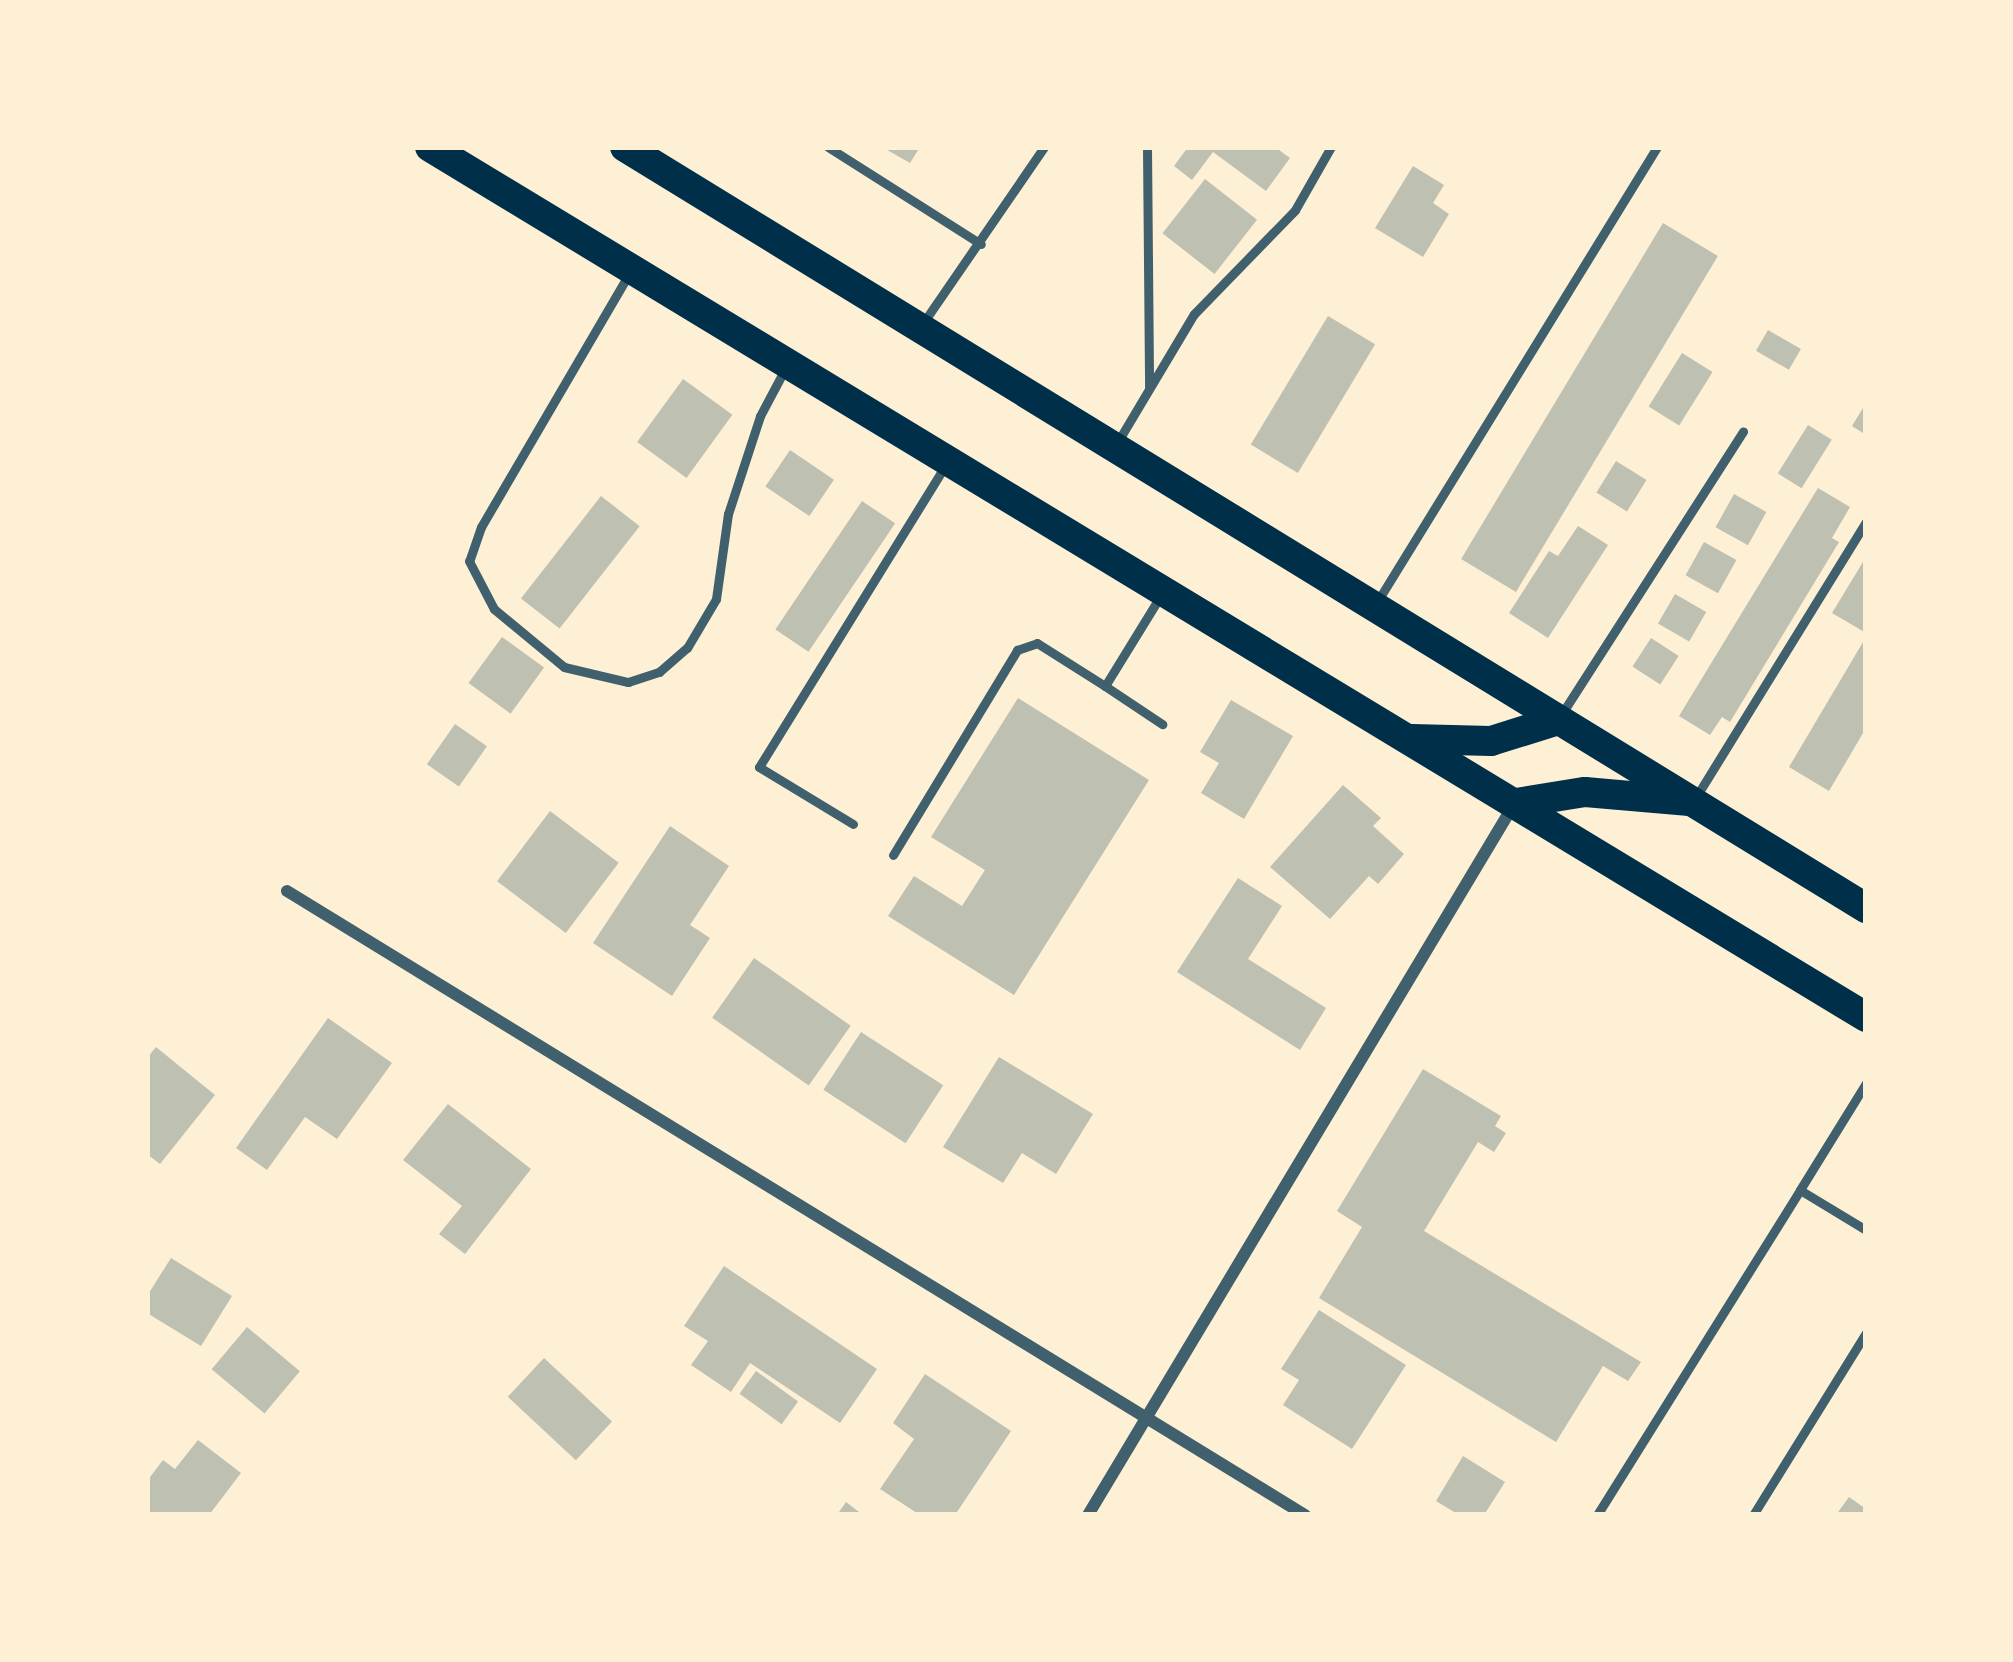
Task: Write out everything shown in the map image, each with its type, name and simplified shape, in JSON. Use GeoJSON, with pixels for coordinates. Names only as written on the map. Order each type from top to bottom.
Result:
{"type":"FeatureCollection","features":[{"type":"Feature","properties":{"kind":"main road"},"geometry":{"type":"LineString","coordinates":[[430,147],[1866,1017]]}},
{"type":"Feature","properties":{"kind":"main road"},"geometry":{"type":"LineString","coordinates":[[625,147],[1864,904]]}},
{"type":"Feature","properties":{"kind":"main road"},"geometry":{"type":"LineString","coordinates":[[1412,739],[1491,741],[1558,720]]}},
{"type":"Feature","properties":{"kind":"main road"},"geometry":{"type":"LineString","coordinates":[[1516,802],[1585,792],[1693,802]]}},
{"type":"Feature","properties":{"kind":"street"},"geometry":{"type":"LineString","coordinates":[[1088,1515],[1516,802]]}},
{"type":"Feature","properties":{"kind":"street"},"geometry":{"type":"LineString","coordinates":[[287,891],[1305,1515]]}},
{"type":"Feature","properties":{"kind":"lane"},"geometry":{"type":"LineString","coordinates":[[828,147],[981,244]]}},
{"type":"Feature","properties":{"kind":"lane"},"geometry":{"type":"LineString","coordinates":[[919,328],[981,244],[1043,147]]}},
{"type":"Feature","properties":{"kind":"lane"},"geometry":{"type":"LineString","coordinates":[[1147,147],[1149,391]]}},
{"type":"Feature","properties":{"kind":"lane"},"geometry":{"type":"LineString","coordinates":[[1114,448],[1194,314],[1294,210],[1331,147]]}},
{"type":"Feature","properties":{"kind":"lane"},"geometry":{"type":"LineString","coordinates":[[1374,607],[1657,147]]}},
{"type":"Feature","properties":{"kind":"lane"},"geometry":{"type":"LineString","coordinates":[[630,272],[481,526],[469,561],[494,609],[564,667],[628,682],[659,672],[687,649],[716,598],[728,514],[760,416],[787,366]]}},
{"type":"Feature","properties":{"kind":"lane"},"geometry":{"type":"LineString","coordinates":[[1558,720],[1742,431]]}},
{"type":"Feature","properties":{"kind":"lane"},"geometry":{"type":"LineString","coordinates":[[854,824],[759,767],[948,462]]}},
{"type":"Feature","properties":{"kind":"lane"},"geometry":{"type":"LineString","coordinates":[[1693,802],[1866,522]]}},
{"type":"Feature","properties":{"kind":"lane"},"geometry":{"type":"LineString","coordinates":[[1105,686],[1164,591]]}},
{"type":"Feature","properties":{"kind":"lane"},"geometry":{"type":"LineString","coordinates":[[893,855],[1017,650],[1037,643],[1162,724]]}},
{"type":"Feature","properties":{"kind":"lane"},"geometry":{"type":"LineString","coordinates":[[1597,1515],[1866,1083]]}},
{"type":"Feature","properties":{"kind":"lane"},"geometry":{"type":"LineString","coordinates":[[1800,1190],[1866,1230]]}},
{"type":"Feature","properties":{"kind":"lane"},"geometry":{"type":"LineString","coordinates":[[1753,1515],[1866,1333]]}},
{"type":"Feature","properties":{"kind":"building"},"geometry":{"type":"Polygon","coordinates":[[[882,147],[920,147],[910,163],[882,147]]]}},
{"type":"Feature","properties":{"kind":"building"},"geometry":{"type":"Polygon","coordinates":[[[1188,147],[1275,147],[1290,158],[1266,191],[1213,152],[1192,180],[1174,166],[1188,147]]]}},
{"type":"Feature","properties":{"kind":"building"},"geometry":{"type":"Polygon","coordinates":[[[1413,166],[1444,185],[1433,203],[1449,214],[1423,257],[1375,228],[1413,166]]]}},
{"type":"Feature","properties":{"kind":"building"},"geometry":{"type":"Polygon","coordinates":[[[1205,179],[1257,220],[1215,274],[1163,233],[1205,179]]]}},
{"type":"Feature","properties":{"kind":"building"},"geometry":{"type":"Polygon","coordinates":[[[1663,223],[1718,256],[1516,592],[1461,559],[1663,223]]]}},
{"type":"Feature","properties":{"kind":"building"},"geometry":{"type":"Polygon","coordinates":[[[1328,316],[1375,344],[1298,473],[1251,445],[1328,316]]]}},
{"type":"Feature","properties":{"kind":"building"},"geometry":{"type":"Polygon","coordinates":[[[1768,330],[1801,349],[1789,370],[1756,351],[1768,330]]]}},
{"type":"Feature","properties":{"kind":"building"},"geometry":{"type":"Polygon","coordinates":[[[1682,353],[1713,372],[1679,426],[1649,406],[1682,353]]]}},
{"type":"Feature","properties":{"kind":"building"},"geometry":{"type":"Polygon","coordinates":[[[683,379],[732,415],[687,478],[637,442],[683,379]]]}},
{"type":"Feature","properties":{"kind":"building"},"geometry":{"type":"Polygon","coordinates":[[[1866,403],[1866,435],[1852,426],[1866,403]]]}},
{"type":"Feature","properties":{"kind":"building"},"geometry":{"type":"Polygon","coordinates":[[[1808,425],[1832,440],[1802,488],[1778,473],[1808,425]]]}},
{"type":"Feature","properties":{"kind":"building"},"geometry":{"type":"Polygon","coordinates":[[[790,450],[834,480],[809,516],[765,486],[790,450]]]}},
{"type":"Feature","properties":{"kind":"building"},"geometry":{"type":"Polygon","coordinates":[[[1616,461],[1647,480],[1627,511],[1596,492],[1616,461]]]}},
{"type":"Feature","properties":{"kind":"building"},"geometry":{"type":"Polygon","coordinates":[[[1818,488],[1850,507],[1832,538],[1839,542],[1730,722],[1722,717],[1710,735],[1679,716],[1818,488]]]}},
{"type":"Feature","properties":{"kind":"building"},"geometry":{"type":"Polygon","coordinates":[[[1734,494],[1766,512],[1748,545],[1716,527],[1734,494]]]}},
{"type":"Feature","properties":{"kind":"building"},"geometry":{"type":"Polygon","coordinates":[[[601,496],[640,526],[560,629],[521,598],[601,496]]]}},
{"type":"Feature","properties":{"kind":"building"},"geometry":{"type":"Polygon","coordinates":[[[862,501],[895,523],[808,652],[775,630],[862,501]]]}},
{"type":"Feature","properties":{"kind":"building"},"geometry":{"type":"Polygon","coordinates":[[[1578,526],[1608,545],[1548,638],[1509,613],[1549,551],[1558,556],[1578,526]]]}},
{"type":"Feature","properties":{"kind":"building"},"geometry":{"type":"Polygon","coordinates":[[[1704,542],[1736,560],[1718,593],[1686,575],[1704,542]]]}},
{"type":"Feature","properties":{"kind":"building"},"geometry":{"type":"Polygon","coordinates":[[[1866,557],[1866,633],[1832,613],[1866,557]]]}},
{"type":"Feature","properties":{"kind":"building"},"geometry":{"type":"Polygon","coordinates":[[[1675,594],[1706,612],[1689,641],[1658,623],[1675,594]]]}},
{"type":"Feature","properties":{"kind":"building"},"geometry":{"type":"Polygon","coordinates":[[[502,637],[544,668],[511,714],[468,683],[502,637]]]}},
{"type":"Feature","properties":{"kind":"building"},"geometry":{"type":"Polygon","coordinates":[[[1866,637],[1866,728],[1829,791],[1789,767],[1866,637]]]}},
{"type":"Feature","properties":{"kind":"building"},"geometry":{"type":"Polygon","coordinates":[[[1651,638],[1679,656],[1660,684],[1632,667],[1651,638]]]}},
{"type":"Feature","properties":{"kind":"building"},"geometry":{"type":"Polygon","coordinates":[[[1018,698],[1149,780],[1014,995],[888,916],[914,876],[962,906],[985,870],[931,837],[1018,698]]]}},
{"type":"Feature","properties":{"kind":"building"},"geometry":{"type":"Polygon","coordinates":[[[1231,700],[1293,736],[1244,819],[1201,793],[1219,763],[1200,752],[1231,700]]]}},
{"type":"Feature","properties":{"kind":"building"},"geometry":{"type":"Polygon","coordinates":[[[455,724],[487,746],[459,787],[427,764],[455,724]]]}},
{"type":"Feature","properties":{"kind":"building"},"geometry":{"type":"Polygon","coordinates":[[[1343,785],[1381,818],[1373,826],[1404,854],[1378,884],[1369,876],[1330,919],[1270,867],[1343,785]]]}},
{"type":"Feature","properties":{"kind":"building"},"geometry":{"type":"Polygon","coordinates":[[[550,811],[619,863],[566,933],[497,881],[550,811]]]}},
{"type":"Feature","properties":{"kind":"building"},"geometry":{"type":"Polygon","coordinates":[[[670,826],[729,866],[690,925],[710,938],[672,996],[593,943],[670,826]]]}},
{"type":"Feature","properties":{"kind":"building"},"geometry":{"type":"Polygon","coordinates":[[[1238,878],[1282,906],[1248,959],[1326,1008],[1300,1050],[1177,972],[1238,878]]]}},
{"type":"Feature","properties":{"kind":"building"},"geometry":{"type":"Polygon","coordinates":[[[754,958],[851,1026],[809,1085],[712,1018],[754,958]]]}},
{"type":"Feature","properties":{"kind":"building"},"geometry":{"type":"Polygon","coordinates":[[[328,1018],[392,1063],[337,1139],[305,1117],[267,1170],[236,1148],[328,1018]]]}},
{"type":"Feature","properties":{"kind":"building"},"geometry":{"type":"Polygon","coordinates":[[[861,1032],[943,1085],[906,1143],[823,1090],[861,1032]]]}},
{"type":"Feature","properties":{"kind":"building"},"geometry":{"type":"Polygon","coordinates":[[[156,1047],[215,1095],[160,1164],[147,1154],[147,1058],[156,1047]]]}},
{"type":"Feature","properties":{"kind":"building"},"geometry":{"type":"Polygon","coordinates":[[[999,1057],[1093,1114],[1056,1174],[1022,1153],[1003,1183],[943,1147],[999,1057]]]}},
{"type":"Feature","properties":{"kind":"building"},"geometry":{"type":"Polygon","coordinates":[[[1423,1069],[1501,1116],[1495,1126],[1506,1133],[1494,1152],[1478,1142],[1424,1231],[1641,1362],[1628,1381],[1603,1366],[1556,1442],[1319,1298],[1362,1227],[1337,1211],[1423,1069]]]}},
{"type":"Feature","properties":{"kind":"building"},"geometry":{"type":"Polygon","coordinates":[[[448,1104],[531,1169],[465,1254],[439,1234],[462,1206],[403,1160],[448,1104]]]}},
{"type":"Feature","properties":{"kind":"building"},"geometry":{"type":"Polygon","coordinates":[[[171,1258],[232,1296],[201,1346],[147,1313],[147,1296],[171,1258]]]}},
{"type":"Feature","properties":{"kind":"building"},"geometry":{"type":"Polygon","coordinates":[[[724,1266],[877,1369],[840,1423],[750,1363],[731,1392],[691,1365],[708,1341],[684,1326],[724,1266]]]}},
{"type":"Feature","properties":{"kind":"building"},"geometry":{"type":"Polygon","coordinates":[[[1319,1310],[1406,1365],[1352,1449],[1283,1405],[1299,1380],[1281,1369],[1319,1310]]]}},
{"type":"Feature","properties":{"kind":"building"},"geometry":{"type":"Polygon","coordinates":[[[247,1327],[300,1371],[265,1413],[212,1369],[247,1327]]]}},
{"type":"Feature","properties":{"kind":"building"},"geometry":{"type":"Polygon","coordinates":[[[544,1358],[612,1421],[576,1460],[508,1397],[544,1358]]]}},
{"type":"Feature","properties":{"kind":"building"},"geometry":{"type":"Polygon","coordinates":[[[756,1371],[798,1402],[782,1424],[740,1394],[756,1371]]]}},
{"type":"Feature","properties":{"kind":"building"},"geometry":{"type":"Polygon","coordinates":[[[925,1374],[1011,1431],[955,1515],[920,1515],[880,1489],[914,1439],[893,1423],[925,1374]]]}},
{"type":"Feature","properties":{"kind":"building"},"geometry":{"type":"Polygon","coordinates":[[[198,1440],[241,1473],[209,1515],[147,1515],[147,1481],[163,1460],[175,1469],[198,1440]]]}},
{"type":"Feature","properties":{"kind":"building"},"geometry":{"type":"Polygon","coordinates":[[[1463,1456],[1505,1482],[1484,1515],[1459,1515],[1436,1501],[1463,1456]]]}},
{"type":"Feature","properties":{"kind":"building"},"geometry":{"type":"Polygon","coordinates":[[[1849,1497],[1866,1509],[1866,1515],[1836,1515],[1849,1497]]]}},
{"type":"Feature","properties":{"kind":"building"},"geometry":{"type":"Polygon","coordinates":[[[846,1502],[863,1515],[837,1515],[846,1502]]]}}]}
